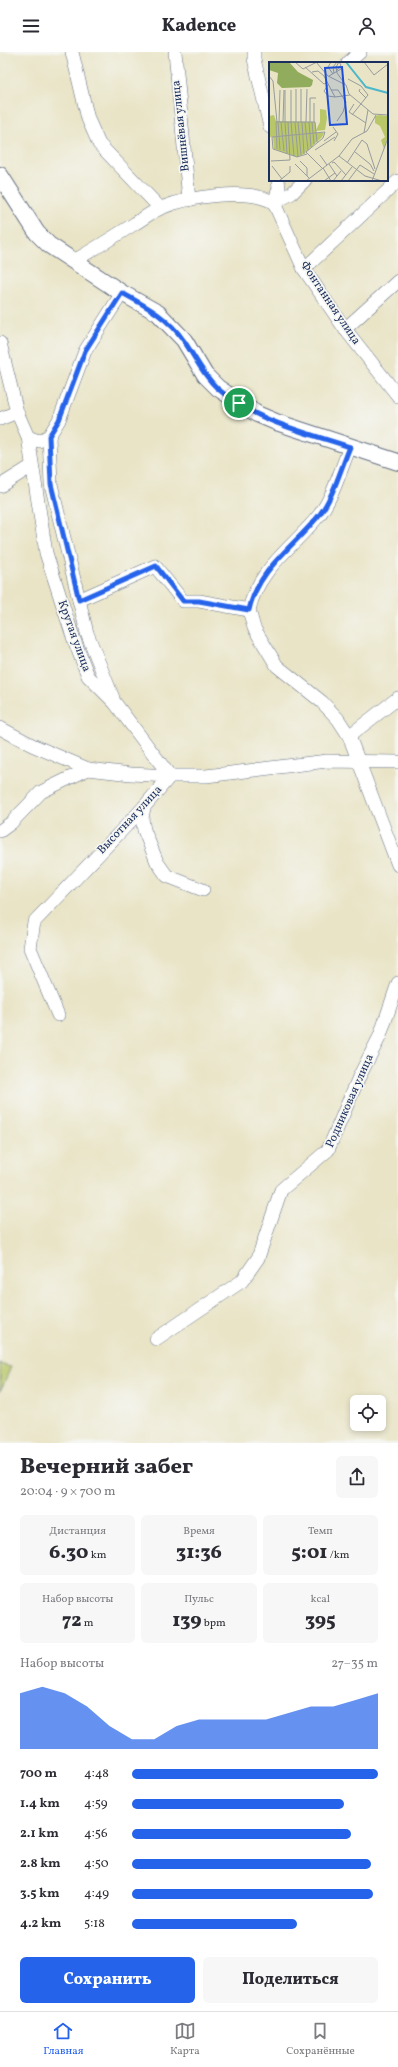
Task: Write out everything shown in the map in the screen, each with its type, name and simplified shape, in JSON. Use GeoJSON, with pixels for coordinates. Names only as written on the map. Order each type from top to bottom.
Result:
{"type":"FeatureCollection","features":[{"type":"Feature","properties":{"kind":"main road"},"geometry":{"type":"LineString","coordinates":[[0,175],[37,233],[49,245],[122,293],[158,313],[184,340],[205,375],[218,388],[257,414],[276,422],[398,462]]}},
{"type":"Feature","properties":{"kind":"street"},"geometry":{"type":"LineString","coordinates":[[72,52],[88,119],[99,144],[160,208]]}},
{"type":"Feature","properties":{"kind":"street","name":"Вишнёвая улица"},"geometry":{"type":"LineString","coordinates":[[175,52],[189,200]]}},
{"type":"Feature","properties":{"kind":"street"},"geometry":{"type":"LineString","coordinates":[[254,52],[254,59],[269,119]]}},
{"type":"Feature","properties":{"kind":"street"},"geometry":{"type":"LineString","coordinates":[[349,62],[360,52]]}},
{"type":"Feature","properties":{"kind":"street"},"geometry":{"type":"LineString","coordinates":[[274,203],[279,188],[278,181]]}},
{"type":"Feature","properties":{"kind":"street"},"geometry":{"type":"LineString","coordinates":[[274,203],[292,193],[304,181]]}},
{"type":"Feature","properties":{"kind":"street"},"geometry":{"type":"LineString","coordinates":[[304,269],[398,181]]}},
{"type":"Feature","properties":{"kind":"street"},"geometry":{"type":"LineString","coordinates":[[74,261],[160,208],[189,200],[227,196],[252,196],[266,198],[274,203]]}},
{"type":"Feature","properties":{"kind":"street","name":"Фонтанная улица"},"geometry":{"type":"LineString","coordinates":[[274,203],[304,269],[345,329],[398,396]]}},
{"type":"Feature","properties":{"kind":"street"},"geometry":{"type":"LineString","coordinates":[[345,329],[398,281]]}},
{"type":"Feature","properties":{"kind":"street"},"geometry":{"type":"LineString","coordinates":[[28,437],[39,441],[49,436],[59,420],[85,351],[122,293]]}},
{"type":"Feature","properties":{"kind":"street","name":"Крутая улица"},"geometry":{"type":"LineString","coordinates":[[0,343],[17,412],[28,437],[42,519],[46,553],[73,637],[88,676],[115,703],[170,776]]}},
{"type":"Feature","properties":{"kind":"street"},"geometry":{"type":"LineString","coordinates":[[0,419],[17,412]]}},
{"type":"Feature","properties":{"kind":"street"},"geometry":{"type":"LineString","coordinates":[[49,436],[51,484],[87,633],[115,703]]}},
{"type":"Feature","properties":{"kind":"street"},"geometry":{"type":"LineString","coordinates":[[350,447],[334,487],[320,513],[281,554],[255,592],[249,610],[254,628],[276,666],[322,702],[338,719],[349,736],[398,865]]}},
{"type":"Feature","properties":{"kind":"street"},"geometry":{"type":"LineString","coordinates":[[0,486],[32,466]]}},
{"type":"Feature","properties":{"kind":"street"},"geometry":{"type":"LineString","coordinates":[[42,519],[51,484]]}},
{"type":"Feature","properties":{"kind":"street"},"geometry":{"type":"LineString","coordinates":[[79,600],[156,566],[183,601],[199,601],[249,610]]}},
{"type":"Feature","properties":{"kind":"street"},"geometry":{"type":"LineString","coordinates":[[349,736],[398,698]]}},
{"type":"Feature","properties":{"kind":"street","name":"Высотная улица"},"geometry":{"type":"LineString","coordinates":[[0,728],[32,745],[88,769],[131,774],[170,776]]}},
{"type":"Feature","properties":{"kind":"street"},"geometry":{"type":"LineString","coordinates":[[170,776],[206,776],[327,761],[398,762]]}},
{"type":"Feature","properties":{"kind":"street"},"geometry":{"type":"LineString","coordinates":[[0,831],[11,823],[41,792],[88,769]]}},
{"type":"Feature","properties":{"kind":"street","name":"Высотная улица"},"geometry":{"type":"LineString","coordinates":[[58,1015],[30,948],[34,922],[144,807],[170,776]]}},
{"type":"Feature","properties":{"kind":"street"},"geometry":{"type":"LineString","coordinates":[[144,807],[142,819],[144,830],[157,862],[168,876],[203,890]]}},
{"type":"Feature","properties":{"kind":"street","name":"Родниковая улица"},"geometry":{"type":"LineString","coordinates":[[156,1339],[242,1281],[258,1258],[281,1190],[328,1150],[359,1077],[380,1036],[398,983]]}},
{"type":"Feature","properties":{"kind":"green space"},"geometry":{"type":"Polygon","coordinates":[[[0,1364],[11,1367],[0,1392],[0,1364]]]}},
{"type":"Feature","properties":{"kind":"route"},"geometry":{"type":"LineString","coordinates":[[122,293],[158,313],[173,327],[184,340],[205,375],[218,388],[239,403],[257,414],[276,422],[350,447],[334,487],[320,513],[306,530],[281,554],[262,579],[255,592],[249,610],[199,601],[183,601],[156,566],[79,600],[51,484],[49,436],[59,420],[85,351],[122,293]]}}]}
